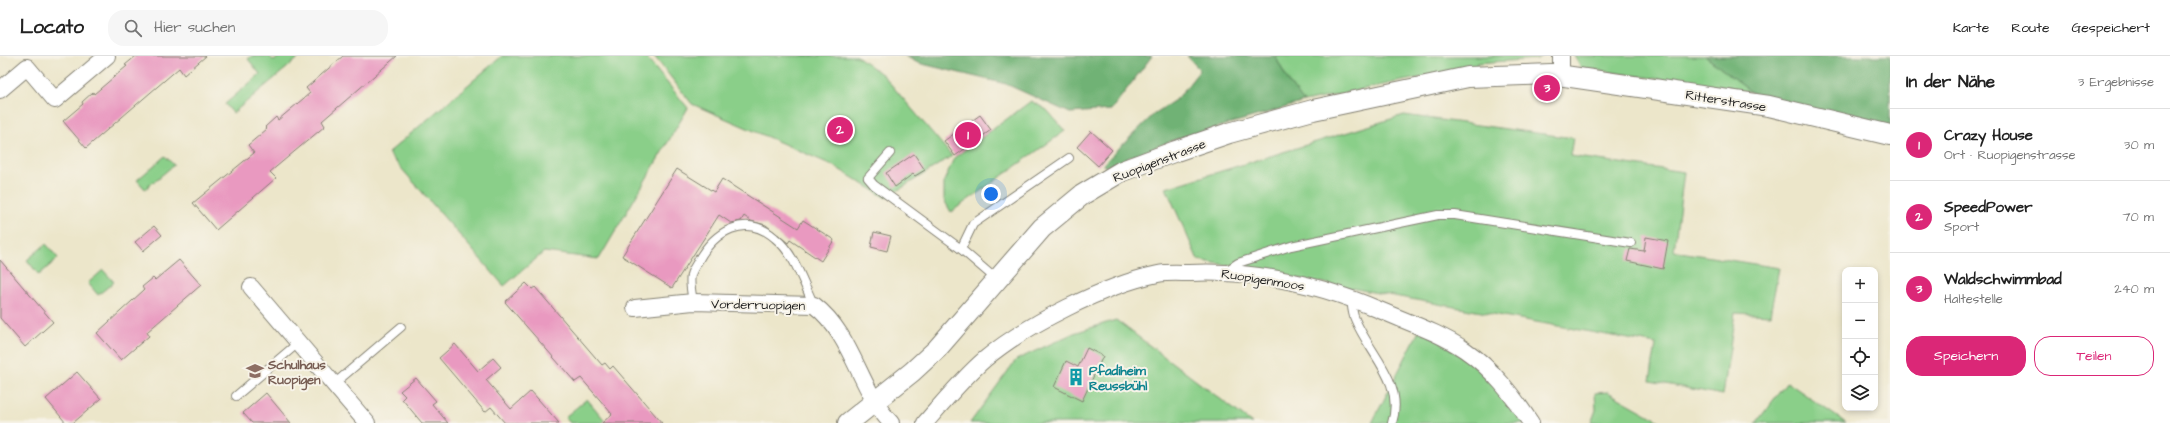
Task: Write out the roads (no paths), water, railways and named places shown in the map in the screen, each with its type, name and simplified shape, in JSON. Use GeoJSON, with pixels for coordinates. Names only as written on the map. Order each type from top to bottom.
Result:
{"type":"FeatureCollection","features":[{"type":"Feature","properties":{"kind":"street"},"geometry":{"type":"LineString","coordinates":[[0,90],[26,67],[55,100],[107,56]]}},
{"type":"Feature","properties":{"kind":"street","name":"Ritterstrasse"},"geometry":{"type":"LineString","coordinates":[[1561,65],[1768,106],[1890,135]]}},
{"type":"Feature","properties":{"kind":"street","name":"Ruopigenstrasse"},"geometry":{"type":"LineString","coordinates":[[848,423],[876,402],[937,349],[1055,215],[1082,195],[1122,171],[1176,151],[1229,134],[1313,110],[1432,84],[1484,75],[1561,65]]}},
{"type":"Feature","properties":{"kind":"street","name":"Ruopigenmoos"},"geometry":{"type":"LineString","coordinates":[[925,423],[986,358],[1025,330],[1104,290],[1160,274],[1224,273],[1256,275],[1298,283],[1350,298],[1433,333],[1465,350],[1486,367],[1510,392],[1531,423]]}},
{"type":"Feature","properties":{"kind":"street"},"geometry":{"type":"LineString","coordinates":[[251,287],[367,423]]}},
{"type":"Feature","properties":{"kind":"street","name":"Vorderruopigen"},"geometry":{"type":"LineString","coordinates":[[635,308],[693,302],[814,305],[824,313],[836,327],[876,402]]}},
{"type":"Feature","properties":{"kind":"street"},"geometry":{"type":"LineString","coordinates":[[876,402],[891,423]]}},
{"type":"Feature","properties":{"kind":"lane"},"geometry":{"type":"LineString","coordinates":[[890,153],[868,178],[874,185],[961,249],[998,281]]}},
{"type":"Feature","properties":{"kind":"lane"},"geometry":{"type":"LineString","coordinates":[[961,249],[973,224],[1069,158]]}},
{"type":"Feature","properties":{"kind":"lane"},"geometry":{"type":"LineString","coordinates":[[1224,273],[1238,264],[1291,246],[1438,215],[1463,216],[1631,244]]}},
{"type":"Feature","properties":{"kind":"lane"},"geometry":{"type":"LineString","coordinates":[[693,302],[691,275],[709,243],[723,232],[740,227],[750,227],[767,232],[789,253],[814,305]]}},
{"type":"Feature","properties":{"kind":"lane"},"geometry":{"type":"LineString","coordinates":[[1350,298],[1354,318],[1391,380],[1395,411],[1392,423]]}},
{"type":"Feature","properties":{"kind":"lane"},"geometry":{"type":"LineString","coordinates":[[334,384],[401,327]]}},
{"type":"Feature","properties":{"kind":"lane"},"geometry":{"type":"LineString","coordinates":[[236,396],[298,343]]}},
{"type":"Feature","properties":{"kind":"place","name":"Waldschwimmbad"},"geometry":{"type":"Point","coordinates":[1547,88]}},
{"type":"Feature","properties":{"kind":"place","name":"SpeedPower"},"geometry":{"type":"Point","coordinates":[840,130]}},
{"type":"Feature","properties":{"kind":"place","name":"Crazy House"},"geometry":{"type":"Point","coordinates":[968,135]}},
{"type":"Feature","properties":{"kind":"place","name":"Schulhaus Ruopigen"},"geometry":{"type":"Point","coordinates":[255,371]}},
{"type":"Feature","properties":{"kind":"place","name":"Pfadiheim Reussbühl"},"geometry":{"type":"Point","coordinates":[1076,377]}}]}
